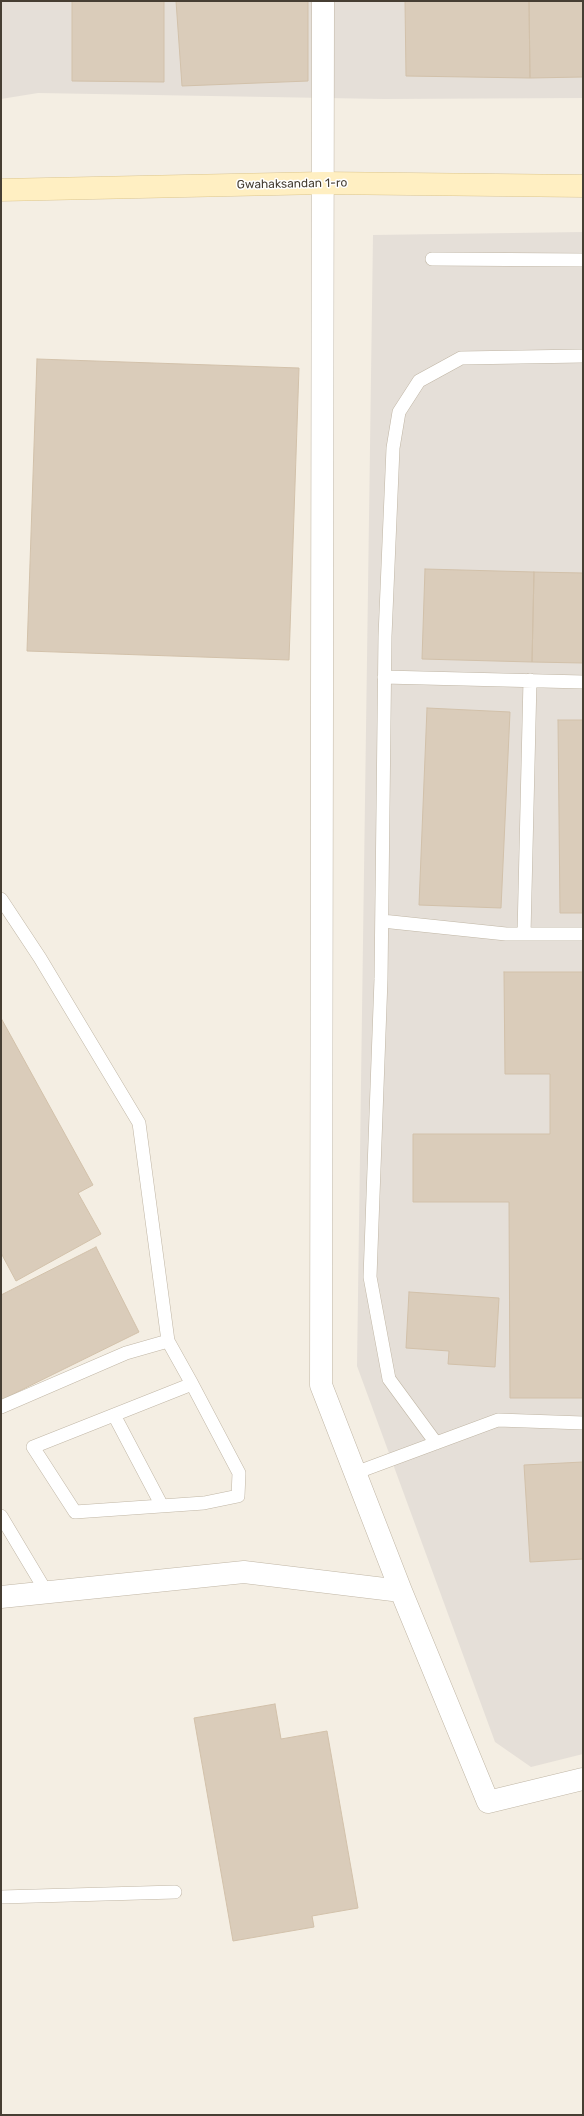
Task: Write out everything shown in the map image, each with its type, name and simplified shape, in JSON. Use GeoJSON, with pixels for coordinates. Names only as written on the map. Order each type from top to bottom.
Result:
{"type":"FeatureCollection","features":[{"type":"Feature","properties":{"kind":"main road","name":"Gwahaksandan 1-ro"},"geometry":{"type":"LineString","coordinates":[[1,190],[324,183],[583,186]]}},
{"type":"Feature","properties":{"kind":"street"},"geometry":{"type":"LineString","coordinates":[[322,1],[324,183],[321,1385],[401,1591],[488,1802],[583,1779]]}},
{"type":"Feature","properties":{"kind":"street"},"geometry":{"type":"LineString","coordinates":[[1,1598],[244,1572],[401,1591]]}},
{"type":"Feature","properties":{"kind":"lane"},"geometry":{"type":"LineString","coordinates":[[432,259],[583,260]]}},
{"type":"Feature","properties":{"kind":"lane"},"geometry":{"type":"LineString","coordinates":[[436,1443],[389,1380],[370,1277],[382,921],[384,677],[393,448],[399,412],[419,381],[461,358],[583,356]]}},
{"type":"Feature","properties":{"kind":"lane"},"geometry":{"type":"LineString","coordinates":[[384,677],[583,682]]}},
{"type":"Feature","properties":{"kind":"lane"},"geometry":{"type":"LineString","coordinates":[[524,934],[530,680]]}},
{"type":"Feature","properties":{"kind":"lane"},"geometry":{"type":"LineString","coordinates":[[1,899],[40,958],[139,1123],[168,1341],[192,1384],[239,1473],[238,1496],[204,1503],[75,1512],[33,1447],[192,1384]]}},
{"type":"Feature","properties":{"kind":"lane"},"geometry":{"type":"LineString","coordinates":[[382,921],[506,934],[583,934]]}},
{"type":"Feature","properties":{"kind":"lane"},"geometry":{"type":"LineString","coordinates":[[1,1407],[126,1353],[168,1341]]}},
{"type":"Feature","properties":{"kind":"lane"},"geometry":{"type":"LineString","coordinates":[[114,1415],[162,1506]]}},
{"type":"Feature","properties":{"kind":"lane"},"geometry":{"type":"LineString","coordinates":[[355,1473],[498,1420],[583,1423]]}},
{"type":"Feature","properties":{"kind":"lane"},"geometry":{"type":"LineString","coordinates":[[1,1516],[47,1593]]}},
{"type":"Feature","properties":{"kind":"lane"},"geometry":{"type":"LineString","coordinates":[[1,1897],[175,1892]]}},
{"type":"Feature","properties":{"kind":"shaded area"},"geometry":{"type":"Polygon","coordinates":[[[1,1],[583,1],[583,98],[384,99],[38,93],[1,99],[1,1]]]}},
{"type":"Feature","properties":{"kind":"shaded area"},"geometry":{"type":"Polygon","coordinates":[[[583,232],[583,1754],[531,1767],[495,1742],[357,1366],[373,235],[583,232]]]}},
{"type":"Feature","properties":{"kind":"building"},"geometry":{"type":"Polygon","coordinates":[[[72,1],[164,1],[164,82],[72,81],[72,1]]]}},
{"type":"Feature","properties":{"kind":"building"},"geometry":{"type":"Polygon","coordinates":[[[176,1],[308,1],[308,81],[182,86],[176,1]]]}},
{"type":"Feature","properties":{"kind":"building"},"geometry":{"type":"Polygon","coordinates":[[[405,1],[529,1],[530,78],[406,76],[405,1]]]}},
{"type":"Feature","properties":{"kind":"building"},"geometry":{"type":"Polygon","coordinates":[[[529,1],[583,1],[583,77],[530,78],[529,1]]]}},
{"type":"Feature","properties":{"kind":"building"},"geometry":{"type":"Polygon","coordinates":[[[37,359],[299,368],[289,660],[27,651],[37,359]]]}},
{"type":"Feature","properties":{"kind":"building"},"geometry":{"type":"Polygon","coordinates":[[[425,569],[534,572],[532,662],[422,659],[425,569]]]}},
{"type":"Feature","properties":{"kind":"building"},"geometry":{"type":"Polygon","coordinates":[[[534,572],[583,573],[583,663],[532,662],[534,572]]]}},
{"type":"Feature","properties":{"kind":"building"},"geometry":{"type":"Polygon","coordinates":[[[427,708],[510,712],[501,908],[419,905],[427,708]]]}},
{"type":"Feature","properties":{"kind":"building"},"geometry":{"type":"Polygon","coordinates":[[[558,720],[583,720],[583,913],[560,913],[558,720]]]}},
{"type":"Feature","properties":{"kind":"building"},"geometry":{"type":"Polygon","coordinates":[[[504,972],[583,972],[583,1398],[510,1398],[509,1202],[413,1202],[413,1134],[550,1134],[550,1074],[505,1074],[504,972]]]}},
{"type":"Feature","properties":{"kind":"building"},"geometry":{"type":"Polygon","coordinates":[[[1,1018],[93,1185],[78,1193],[101,1234],[16,1281],[1,1253],[1,1018]]]}},
{"type":"Feature","properties":{"kind":"building"},"geometry":{"type":"Polygon","coordinates":[[[96,1247],[139,1332],[1,1400],[1,1295],[96,1247]]]}},
{"type":"Feature","properties":{"kind":"building"},"geometry":{"type":"Polygon","coordinates":[[[409,1292],[499,1298],[495,1367],[448,1364],[449,1351],[406,1348],[409,1292]]]}},
{"type":"Feature","properties":{"kind":"building"},"geometry":{"type":"Polygon","coordinates":[[[583,1462],[583,1559],[530,1562],[524,1465],[583,1462]]]}},
{"type":"Feature","properties":{"kind":"building"},"geometry":{"type":"Polygon","coordinates":[[[275,1704],[281,1739],[327,1731],[358,1908],[312,1916],[314,1927],[233,1941],[194,1718],[275,1704]]]}}]}
